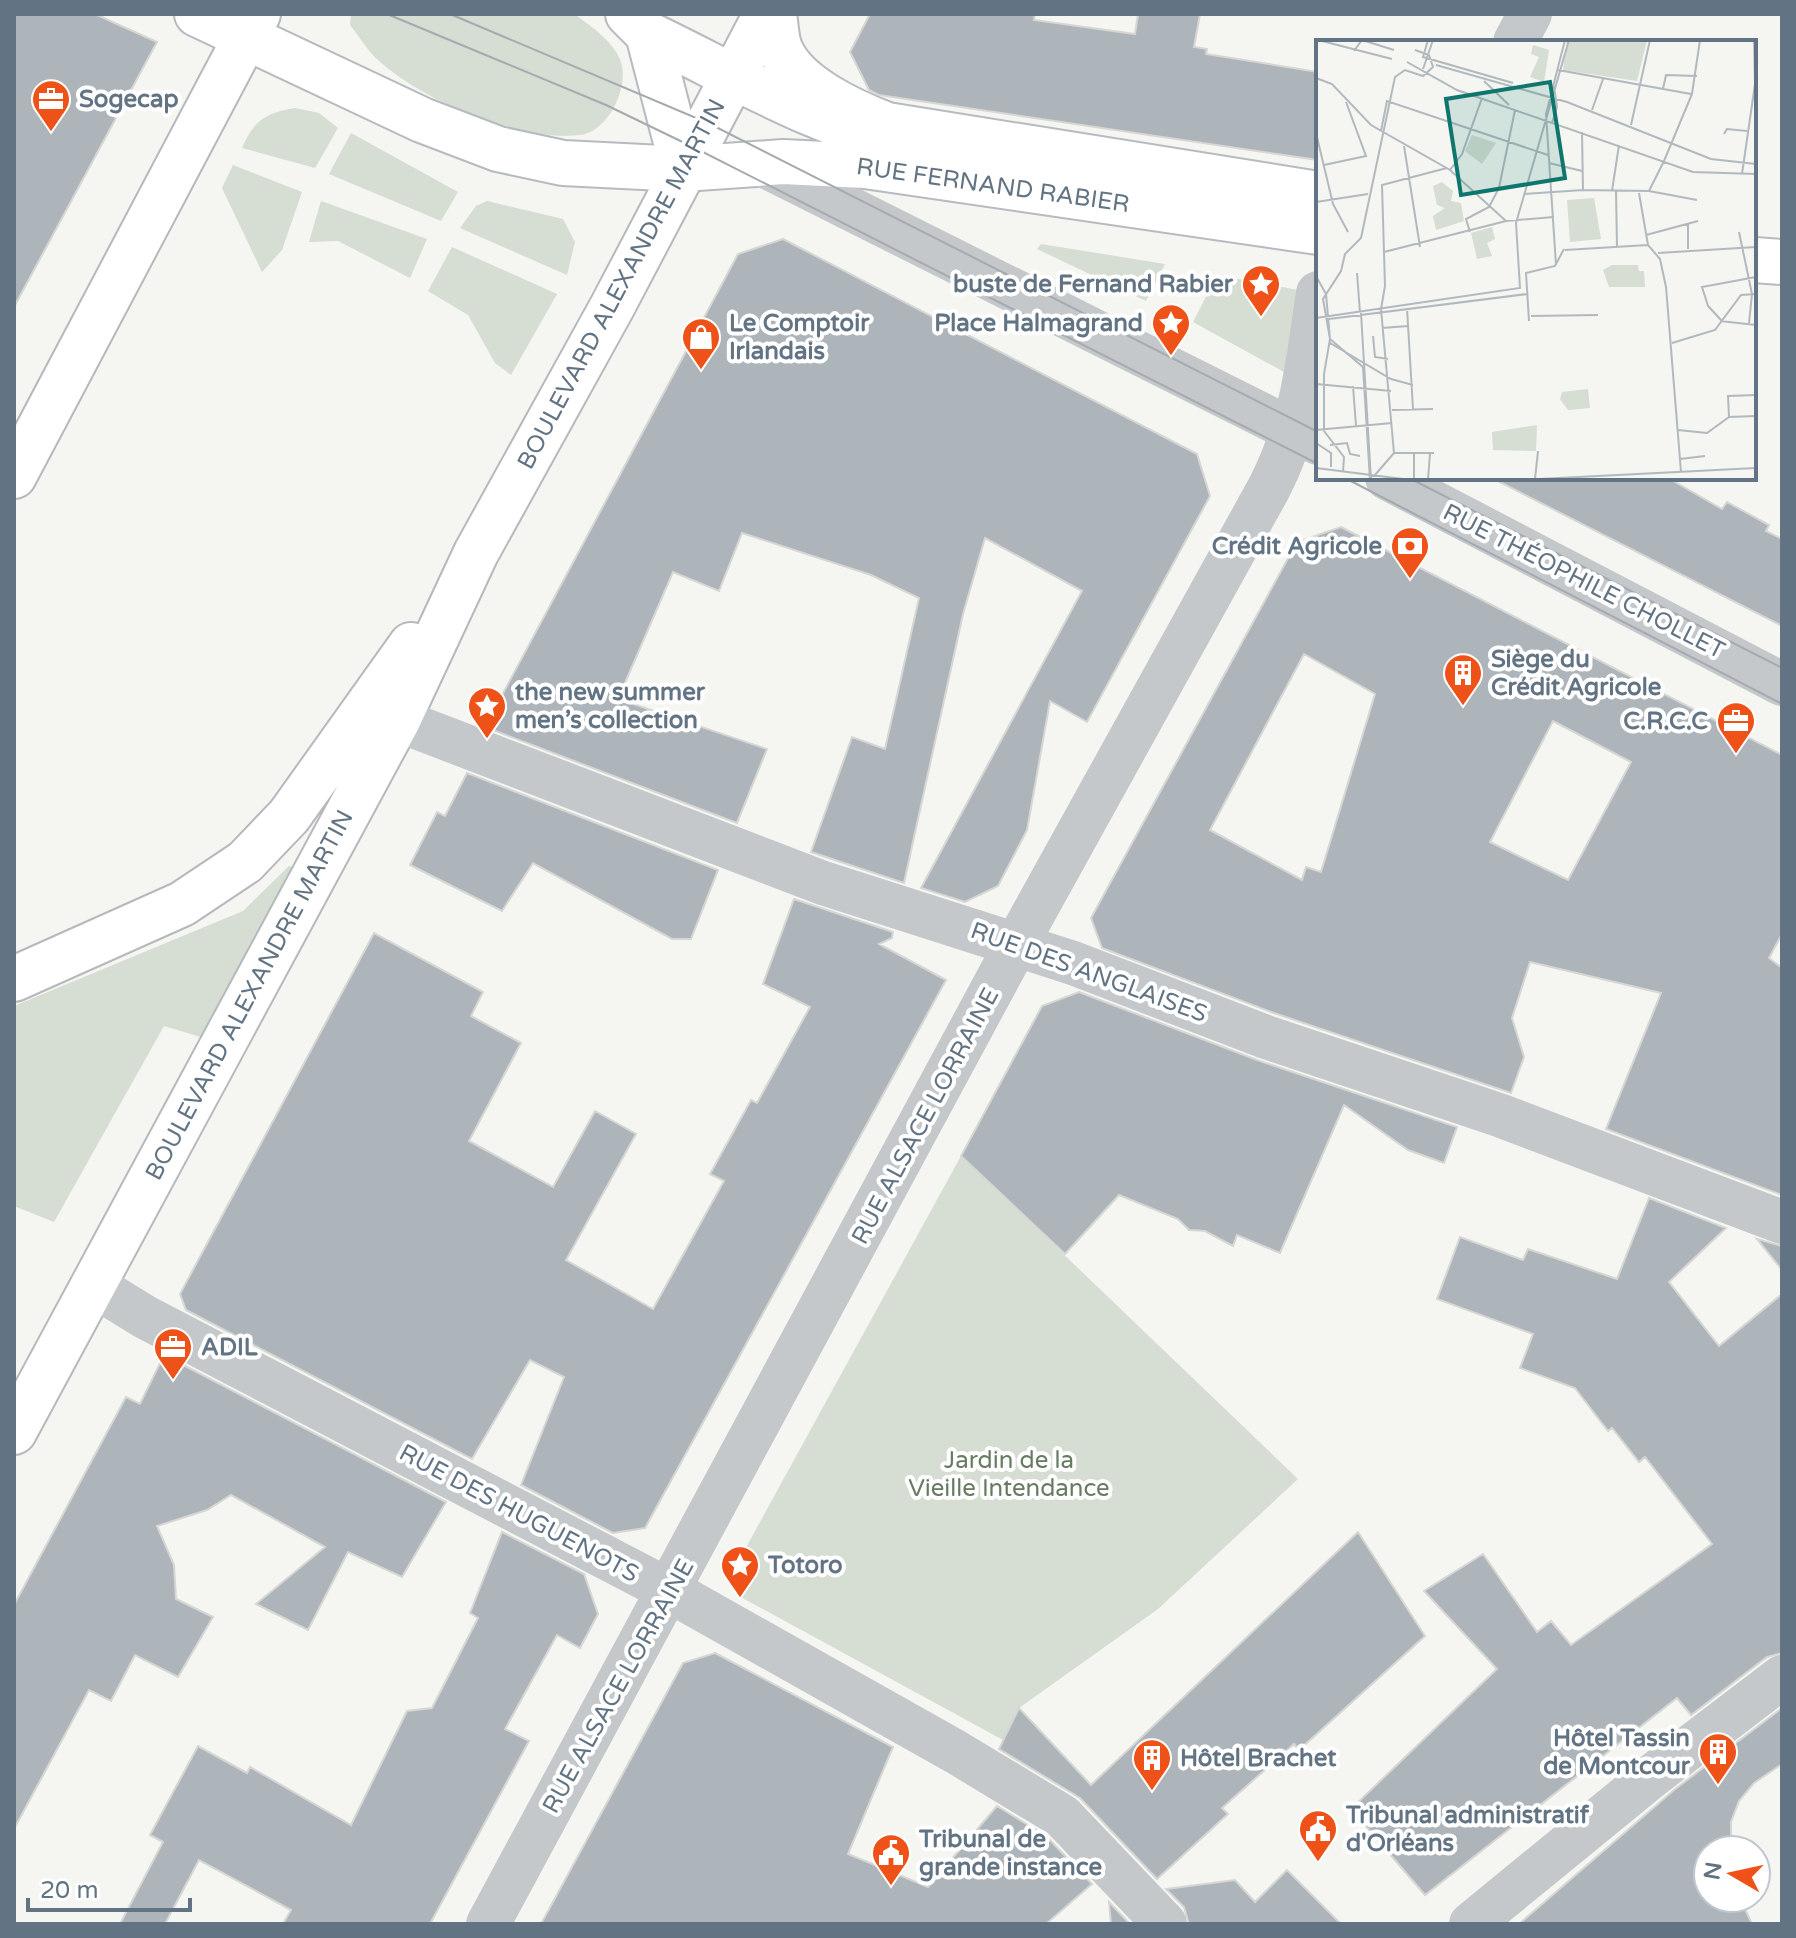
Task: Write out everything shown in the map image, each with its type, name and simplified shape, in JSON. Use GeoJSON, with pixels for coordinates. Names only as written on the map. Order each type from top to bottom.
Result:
{"type":"FeatureCollection","features":[{"type":"Feature","properties":{"kind":"main road","name":"BOULEVARD ALEXANDRE MARTIN"},"geometry":{"type":"LineString","coordinates":[[14,1432],[398,720],[476,553],[766,14]]}},
{"type":"Feature","properties":{"kind":"main road"},"geometry":{"type":"LineString","coordinates":[[774,14],[781,52],[814,89],[858,114],[887,125],[1315,221]]}},
{"type":"Feature","properties":{"kind":"main road"},"geometry":{"type":"LineString","coordinates":[[218,89],[199,15],[252,25],[422,120],[498,149],[563,163],[683,169],[638,24]]}},
{"type":"Feature","properties":{"kind":"main road"},"geometry":{"type":"LineString","coordinates":[[638,24],[733,75]]}},
{"type":"Feature","properties":{"kind":"main road"},"geometry":{"type":"LineString","coordinates":[[14,476],[252,25]]}},
{"type":"Feature","properties":{"kind":"main road","name":"RUE FERNAND RABIER"},"geometry":{"type":"LineString","coordinates":[[733,75],[822,119],[885,141],[1212,195],[1315,221]]}},
{"type":"Feature","properties":{"kind":"main road","name":"RUE FERNAND RABIER"},"geometry":{"type":"LineString","coordinates":[[683,169],[810,162],[944,174],[1315,221]]}},
{"type":"Feature","properties":{"kind":"main road"},"geometry":{"type":"LineString","coordinates":[[1756,260],[1782,262]]}},
{"type":"Feature","properties":{"kind":"main road","name":"BOULEVARD ALEXANDRE MARTIN"},"geometry":{"type":"LineString","coordinates":[[14,979],[182,904],[245,862],[289,816],[476,553]]}},
{"type":"Feature","properties":{"kind":"street"},"geometry":{"type":"LineString","coordinates":[[1516,40],[1530,14]]}},
{"type":"Feature","properties":{"kind":"street"},"geometry":{"type":"LineString","coordinates":[[761,164],[1306,437]]}},
{"type":"Feature","properties":{"kind":"street","name":"RUE ALSACE LORRAINE"},"geometry":{"type":"LineString","coordinates":[[488,1924],[1016,945],[1289,449],[1306,437],[1316,317]]}},
{"type":"Feature","properties":{"kind":"street","name":"RUE THÉOPHILE CHOLLET"},"geometry":{"type":"LineString","coordinates":[[1391,480],[1782,684]]}},
{"type":"Feature","properties":{"kind":"street","name":"RUE DES ANGLAISES"},"geometry":{"type":"LineString","coordinates":[[398,720],[823,883],[1016,945],[1266,1037],[1499,1115],[1782,1222]]}},
{"type":"Feature","properties":{"kind":"street","name":"RUE DES HUGUENOTS"},"geometry":{"type":"LineString","coordinates":[[93,1285],[145,1317],[670,1591],[956,1752],[1062,1816],[1165,1924]]}},
{"type":"Feature","properties":{"kind":"street"},"geometry":{"type":"LineString","coordinates":[[1471,1924],[1628,1794],[1782,1677]]}},
{"type":"Feature","properties":{"kind":"green space"},"geometry":{"type":"Polygon","coordinates":[[[351,14],[574,14],[601,35],[618,55],[623,72],[619,95],[608,117],[590,132],[580,135],[529,132],[501,125],[444,103],[396,74],[363,43],[350,25],[351,14]]]}},
{"type":"Feature","properties":{"kind":"green space"},"geometry":{"type":"Polygon","coordinates":[[[295,108],[319,113],[338,128],[315,168],[242,148],[262,119],[295,108]]]}},
{"type":"Feature","properties":{"kind":"green space"},"geometry":{"type":"Polygon","coordinates":[[[351,133],[458,192],[441,221],[329,174],[351,133]]]}},
{"type":"Feature","properties":{"kind":"green space"},"geometry":{"type":"Polygon","coordinates":[[[233,165],[302,192],[282,250],[262,272],[222,188],[233,165]]]}},
{"type":"Feature","properties":{"kind":"green space"},"geometry":{"type":"Polygon","coordinates":[[[321,201],[427,239],[410,278],[338,241],[309,242],[321,201]]]}},
{"type":"Feature","properties":{"kind":"green space"},"geometry":{"type":"Polygon","coordinates":[[[487,201],[563,219],[575,242],[567,275],[460,228],[476,206],[487,201]]]}},
{"type":"Feature","properties":{"kind":"green space"},"geometry":{"type":"Polygon","coordinates":[[[1041,244],[1165,264],[1146,301],[1037,249],[1041,244]]]}},
{"type":"Feature","properties":{"kind":"green space"},"geometry":{"type":"Polygon","coordinates":[[[452,247],[557,294],[511,375],[495,363],[468,315],[428,291],[452,247]]]}},
{"type":"Feature","properties":{"kind":"green space"},"geometry":{"type":"Polygon","coordinates":[[[1217,275],[1298,290],[1284,372],[1193,322],[1217,275]]]}},
{"type":"Feature","properties":{"kind":"green space"},"geometry":{"type":"Polygon","coordinates":[[[289,866],[297,868],[204,1038],[164,1026],[54,1222],[14,1206],[14,1006],[243,911],[289,866]]]}},
{"type":"Feature","properties":{"kind":"green space","name":"Jardin de la Vieille Intendance"},"geometry":{"type":"Polygon","coordinates":[[[961,1156],[1298,1479],[1158,1609],[1019,1708],[1003,1740],[739,1596],[732,1573],[961,1156]]]}},
{"type":"Feature","properties":{"kind":"building"},"geometry":{"type":"Polygon","coordinates":[[[14,14],[95,14],[157,42],[14,307],[14,14]]]}},
{"type":"Feature","properties":{"kind":"building"},"geometry":{"type":"Polygon","coordinates":[[[870,14],[1035,14],[1034,20],[1135,34],[1138,14],[1200,14],[1194,47],[1207,49],[1206,54],[1316,72],[1316,160],[879,95],[869,90],[850,52],[870,14]]]}},
{"type":"Feature","properties":{"kind":"building"},"geometry":{"type":"Polygon","coordinates":[[[783,239],[1197,454],[1210,496],[1087,722],[1050,701],[1027,830],[998,886],[965,902],[921,888],[1082,591],[985,538],[963,614],[904,883],[811,852],[852,737],[885,749],[919,598],[871,575],[742,533],[719,591],[673,572],[618,699],[767,749],[737,823],[485,727],[738,254],[783,239]]]}},
{"type":"Feature","properties":{"kind":"building"},"geometry":{"type":"Polygon","coordinates":[[[1496,480],[1671,480],[1722,509],[1727,502],[1769,525],[1766,531],[1782,539],[1782,626],[1496,480]]]}},
{"type":"Feature","properties":{"kind":"building"},"geometry":{"type":"Polygon","coordinates":[[[1341,527],[1782,755],[1782,934],[1769,958],[1782,968],[1782,1195],[1606,1129],[1661,993],[1530,962],[1512,1018],[1524,1057],[1511,1093],[1274,1013],[1102,948],[1091,918],[1297,542],[1341,527]],[[1304,654],[1210,830],[1302,880],[1306,867],[1321,872],[1375,694],[1304,654]],[[1553,721],[1490,842],[1568,880],[1631,762],[1553,721]]]}},
{"type":"Feature","properties":{"kind":"building"},"geometry":{"type":"Polygon","coordinates":[[[467,773],[718,870],[691,939],[672,939],[533,863],[502,911],[410,865],[437,812],[445,816],[467,773]]]}},
{"type":"Feature","properties":{"kind":"building"},"geometry":{"type":"Polygon","coordinates":[[[794,899],[893,932],[892,938],[879,944],[946,980],[645,1528],[613,1533],[521,1485],[564,1377],[530,1360],[472,1459],[186,1310],[180,1294],[374,933],[483,992],[471,1016],[521,1043],[469,1141],[553,1187],[595,1111],[636,1134],[566,1260],[653,1309],[724,1181],[710,1174],[751,1100],[757,1103],[810,1007],[763,984],[794,899]]]}},
{"type":"Feature","properties":{"kind":"building"},"geometry":{"type":"Polygon","coordinates":[[[1079,992],[1257,1060],[1457,1127],[1444,1163],[1408,1150],[1344,1105],[1280,1253],[1237,1235],[1233,1246],[1205,1231],[1189,1230],[1178,1219],[1119,1195],[1065,1254],[961,1156],[1042,1006],[1079,992]]]}},
{"type":"Feature","properties":{"kind":"building"},"geometry":{"type":"Polygon","coordinates":[[[1649,1198],[1726,1228],[1669,1282],[1719,1346],[1782,1294],[1782,1653],[1767,1657],[1691,1715],[1677,1698],[1425,1895],[1351,1809],[1497,1669],[1424,1591],[1483,1554],[1537,1632],[1551,1621],[1571,1645],[1712,1544],[1645,1457],[1639,1462],[1612,1428],[1608,1431],[1575,1388],[1520,1368],[1533,1334],[1437,1299],[1460,1237],[1523,1260],[1528,1249],[1617,1279],[1649,1198]]]}},
{"type":"Feature","properties":{"kind":"building"},"geometry":{"type":"Polygon","coordinates":[[[1757,1239],[1782,1246],[1782,1270],[1757,1239]]]}},
{"type":"Feature","properties":{"kind":"building"},"geometry":{"type":"Polygon","coordinates":[[[164,1355],[446,1502],[402,1577],[348,1552],[308,1630],[256,1604],[325,1547],[231,1495],[207,1510],[157,1526],[174,1565],[176,1599],[213,1617],[178,1677],[135,1655],[111,1701],[89,1690],[14,1829],[14,1605],[126,1397],[140,1404],[164,1355]]]}},
{"type":"Feature","properties":{"kind":"building"},"geometry":{"type":"Polygon","coordinates":[[[502,1532],[584,1574],[598,1614],[580,1648],[557,1635],[505,1729],[529,1741],[430,1924],[283,1924],[291,1910],[199,1860],[165,1924],[120,1924],[163,1842],[150,1835],[198,1746],[247,1773],[250,1767],[351,1825],[407,1711],[432,1708],[478,1618],[470,1613],[502,1532]]]}},
{"type":"Feature","properties":{"kind":"building"},"geometry":{"type":"Polygon","coordinates":[[[1358,1532],[1425,1636],[1299,1750],[1294,1744],[1222,1808],[1228,1814],[1157,1879],[1080,1798],[999,1749],[1019,1708],[1091,1785],[1358,1532]]]}},
{"type":"Feature","properties":{"kind":"building"},"geometry":{"type":"Polygon","coordinates":[[[715,1653],[893,1747],[848,1854],[928,1887],[997,1806],[1046,1836],[1092,1884],[1046,1924],[541,1924],[683,1663],[715,1653]]]}},
{"type":"Feature","properties":{"kind":"building"},"geometry":{"type":"Polygon","coordinates":[[[1782,1708],[1782,1764],[1754,1783],[1739,1801],[1731,1822],[1731,1834],[1692,1834],[1692,1914],[1747,1914],[1752,1924],[1519,1924],[1674,1790],[1782,1708]]]}},
{"type":"Feature","properties":{"kind":"building"},"geometry":{"type":"Polygon","coordinates":[[[1287,1870],[1341,1924],[1189,1924],[1184,1907],[1166,1889],[1235,1880],[1255,1902],[1287,1870]]]}},
{"type":"Feature","properties":{"kind":"building"},"geometry":{"type":"Polygon","coordinates":[[[1109,1902],[1130,1924],[1111,1924],[1109,1902]]]}},
{"type":"Feature","properties":{"kind":"tram line"},"geometry":{"type":"LineString","coordinates":[[387,14],[606,105],[695,148],[1316,463]]}},
{"type":"Feature","properties":{"kind":"tram line"},"geometry":{"type":"LineString","coordinates":[[450,14],[708,123],[1316,431]]}},
{"type":"Feature","properties":{"kind":"tram line"},"geometry":{"type":"LineString","coordinates":[[1349,480],[1782,704]]}},
{"type":"Feature","properties":{"kind":"tram line"},"geometry":{"type":"LineString","coordinates":[[1413,480],[1782,668]]}},
{"type":"Feature","properties":{"kind":"place","name":"Sogecap"},"geometry":{"type":"Point","coordinates":[51,133]}},
{"type":"Feature","properties":{"kind":"place","name":"buste de Fernand Rabier"},"geometry":{"type":"Point","coordinates":[1261,318]}},
{"type":"Feature","properties":{"kind":"place","name":"Place Halmagrand"},"geometry":{"type":"Point","coordinates":[1171,357]}},
{"type":"Feature","properties":{"kind":"place","name":"Le Comptoir Irlandais"},"geometry":{"type":"Point","coordinates":[701,371]}},
{"type":"Feature","properties":{"kind":"place","name":"Crédit Agricole"},"geometry":{"type":"Point","coordinates":[1410,580]}},
{"type":"Feature","properties":{"kind":"place","name":"Siège du Crédit Agricole"},"geometry":{"type":"Point","coordinates":[1463,707]}},
{"type":"Feature","properties":{"kind":"place","name":"the new summer men’s collection"},"geometry":{"type":"Point","coordinates":[487,740]}},
{"type":"Feature","properties":{"kind":"place","name":"C.R.C.C"},"geometry":{"type":"Point","coordinates":[1736,755]}},
{"type":"Feature","properties":{"kind":"place","name":"ADIL"},"geometry":{"type":"Point","coordinates":[173,1381]}},
{"type":"Feature","properties":{"kind":"place","name":"Totoro"},"geometry":{"type":"Point","coordinates":[740,1599]}},
{"type":"Feature","properties":{"kind":"place","name":"Hôtel Tassin de Montcour"},"geometry":{"type":"Point","coordinates":[1718,1786]}},
{"type":"Feature","properties":{"kind":"place","name":"Hôtel Brachet"},"geometry":{"type":"Point","coordinates":[1152,1792]}},
{"type":"Feature","properties":{"kind":"place","name":"Tribunal administratif d'Orléans"},"geometry":{"type":"Point","coordinates":[1318,1863]}},
{"type":"Feature","properties":{"kind":"place","name":"Tribunal de grande instance"},"geometry":{"type":"Point","coordinates":[891,1887]}}]}
